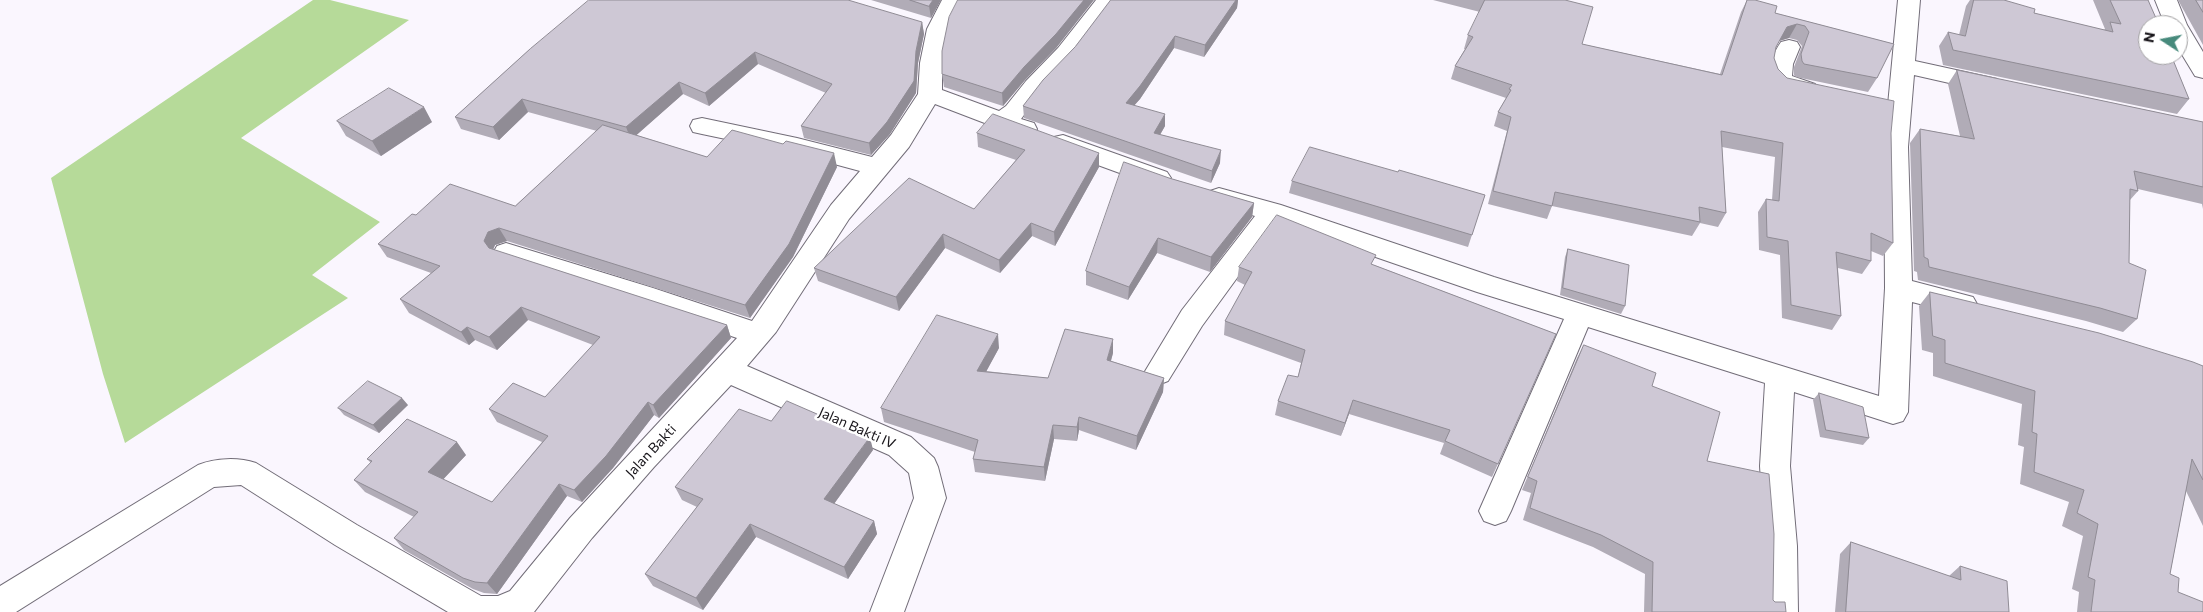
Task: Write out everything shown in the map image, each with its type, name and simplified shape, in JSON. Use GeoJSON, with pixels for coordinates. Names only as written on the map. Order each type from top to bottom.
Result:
{"type":"FeatureCollection","features":[{"type":"Feature","properties":{"kind":"street"},"geometry":{"type":"LineString","coordinates":[[953,0],[929,27],[930,94],[1187,188],[1272,212],[1487,285],[1893,412],[1899,288],[1896,147],[1889,106],[1905,66],[1909,0]]}},
{"type":"Feature","properties":{"kind":"street"},"geometry":{"type":"LineString","coordinates":[[1002,120],[1014,112],[1034,86],[1066,53],[1107,0]]}},
{"type":"Feature","properties":{"kind":"street"},"geometry":{"type":"LineString","coordinates":[[2166,0],[2172,15]]}},
{"type":"Feature","properties":{"kind":"street"},"geometry":{"type":"LineString","coordinates":[[2188,44],[2200,62]]}},
{"type":"Feature","properties":{"kind":"street"},"geometry":{"type":"LineString","coordinates":[[1789,47],[1781,65],[1780,79],[1795,87],[1833,95]]}},
{"type":"Feature","properties":{"kind":"street"},"geometry":{"type":"LineString","coordinates":[[1905,66],[2009,89]]}},
{"type":"Feature","properties":{"kind":"street","name":"Jalan Bakti"},"geometry":{"type":"LineString","coordinates":[[0,604],[209,474],[245,472],[346,535],[477,611],[500,612],[522,602],[581,528],[643,458],[727,370],[757,334],[801,274],[840,212],[900,141],[930,94]]}},
{"type":"Feature","properties":{"kind":"street"},"geometry":{"type":"LineString","coordinates":[[702,126],[797,146],[877,167]]}},
{"type":"Feature","properties":{"kind":"street"},"geometry":{"type":"LineString","coordinates":[[1158,373],[1192,318],[1272,212]]}},
{"type":"Feature","properties":{"kind":"street"},"geometry":{"type":"LineString","coordinates":[[506,253],[643,295],[757,334]]}},
{"type":"Feature","properties":{"kind":"street"},"geometry":{"type":"LineString","coordinates":[[1899,288],[1983,309]]}},
{"type":"Feature","properties":{"kind":"street"},"geometry":{"type":"LineString","coordinates":[[1495,510],[1580,314]]}},
{"type":"Feature","properties":{"kind":"street","name":"Jalan Bakti IV"},"geometry":{"type":"LineString","coordinates":[[727,370],[900,446],[924,467],[930,498],[887,612]]}},
{"type":"Feature","properties":{"kind":"street"},"geometry":{"type":"LineString","coordinates":[[1780,376],[1775,466],[1781,546],[1781,612]]}},
{"type":"Feature","properties":{"kind":"green space"},"geometry":{"type":"Polygon","coordinates":[[[313,0],[330,0],[409,20],[241,138],[380,222],[312,275],[348,298],[125,443],[103,374],[51,178],[313,0]]]}},
{"type":"Feature","properties":{"kind":"building"},"geometry":{"type":"Polygon","coordinates":[[[589,0],[848,0],[922,22],[916,51],[914,81],[887,122],[869,143],[801,126],[832,84],[755,52],[705,93],[679,82],[626,127],[522,99],[493,127],[455,117],[530,49],[589,0]]]}},
{"type":"Feature","properties":{"kind":"building"},"geometry":{"type":"Polygon","coordinates":[[[910,0],[933,0],[929,6],[910,0]]]}},
{"type":"Feature","properties":{"kind":"building"},"geometry":{"type":"Polygon","coordinates":[[[958,0],[1084,0],[1002,93],[942,74],[942,51],[949,17],[958,0]]]}},
{"type":"Feature","properties":{"kind":"building"},"geometry":{"type":"Polygon","coordinates":[[[1111,0],[1236,0],[1205,45],[1175,36],[1126,103],[1165,114],[1154,133],[1221,150],[1212,171],[1023,106],[1043,80],[1075,47],[1111,0]]]}},
{"type":"Feature","properties":{"kind":"building"},"geometry":{"type":"Polygon","coordinates":[[[1485,0],[1565,0],[1593,7],[1582,44],[1722,75],[1747,0],[1755,0],[1777,6],[1775,13],[1894,44],[1877,78],[1804,64],[1801,54],[1809,32],[1805,26],[1797,24],[1787,27],[1776,47],[1774,58],[1778,69],[1787,78],[1894,101],[1891,133],[1893,243],[1871,233],[1871,261],[1836,252],[1841,316],[1791,305],[1788,241],[1767,237],[1766,199],[1779,201],[1783,143],[1721,131],[1726,213],[1699,207],[1700,222],[1555,192],[1552,206],[1493,191],[1511,117],[1498,112],[1512,85],[1455,66],[1473,37],[1468,35],[1485,0]]]}},
{"type":"Feature","properties":{"kind":"building"},"geometry":{"type":"Polygon","coordinates":[[[1974,0],[2004,0],[2035,9],[2034,13],[2113,32],[2110,22],[2121,24],[2110,0],[2148,0],[2155,15],[2138,15],[2138,65],[2175,65],[2189,99],[1953,50],[1948,32],[1965,36],[1974,0]]]}},
{"type":"Feature","properties":{"kind":"building"},"geometry":{"type":"Polygon","coordinates":[[[2196,0],[2203,0],[2203,12],[2196,0]]]}},
{"type":"Feature","properties":{"kind":"building"},"geometry":{"type":"Polygon","coordinates":[[[1957,70],[2203,122],[2203,187],[2134,171],[2138,191],[2130,189],[2129,263],[2146,270],[2137,319],[2100,308],[1929,267],[1928,259],[1924,257],[1920,129],[1974,139],[1957,70]]]}},
{"type":"Feature","properties":{"kind":"building"},"geometry":{"type":"Polygon","coordinates":[[[389,88],[424,107],[372,141],[337,121],[389,88]]]}},
{"type":"Feature","properties":{"kind":"building"},"geometry":{"type":"Polygon","coordinates":[[[993,114],[1099,153],[1054,232],[1031,223],[999,260],[943,234],[896,297],[814,268],[909,178],[974,209],[1025,150],[977,133],[993,114]]]}},
{"type":"Feature","properties":{"kind":"building"},"geometry":{"type":"Polygon","coordinates":[[[603,125],[707,157],[732,130],[783,144],[786,141],[834,153],[789,244],[745,305],[499,228],[488,232],[484,241],[489,248],[727,325],[653,405],[648,402],[606,456],[574,490],[559,484],[487,583],[475,582],[463,578],[394,538],[418,512],[354,480],[372,461],[367,459],[407,419],[457,442],[428,472],[492,502],[548,436],[489,409],[513,383],[545,397],[600,337],[521,307],[489,337],[467,327],[461,332],[400,299],[440,266],[378,244],[412,214],[416,215],[450,184],[515,206],[603,125]]]}},
{"type":"Feature","properties":{"kind":"building"},"geometry":{"type":"Polygon","coordinates":[[[1310,147],[1485,195],[1472,235],[1292,181],[1310,147]]]}},
{"type":"Feature","properties":{"kind":"building"},"geometry":{"type":"Polygon","coordinates":[[[1124,162],[1169,178],[1254,203],[1211,257],[1158,238],[1129,287],[1086,271],[1124,162]]]}},
{"type":"Feature","properties":{"kind":"building"},"geometry":{"type":"Polygon","coordinates":[[[1277,215],[1376,255],[1371,264],[1556,334],[1498,464],[1445,441],[1450,430],[1353,400],[1345,423],[1278,401],[1288,375],[1298,377],[1305,350],[1225,321],[1252,272],[1239,267],[1277,215]]]}},
{"type":"Feature","properties":{"kind":"building"},"geometry":{"type":"Polygon","coordinates":[[[1568,249],[1629,265],[1625,306],[1563,288],[1568,249]]]}},
{"type":"Feature","properties":{"kind":"building"},"geometry":{"type":"Polygon","coordinates":[[[1930,292],[2099,333],[2203,366],[2203,480],[2192,459],[2170,574],[2179,578],[2178,592],[2203,602],[2203,612],[2091,612],[2095,580],[2088,577],[2098,524],[2077,513],[2084,490],[2034,472],[2037,434],[2032,432],[2035,391],[1945,363],[1945,340],[1933,336],[1930,292]]]}},
{"type":"Feature","properties":{"kind":"building"},"geometry":{"type":"Polygon","coordinates":[[[937,315],[998,334],[977,371],[1048,378],[1065,329],[1113,339],[1107,360],[1164,378],[1137,436],[1079,417],[1077,427],[1053,425],[1044,467],[973,459],[978,440],[881,408],[937,315]]]}},
{"type":"Feature","properties":{"kind":"building"},"geometry":{"type":"Polygon","coordinates":[[[1584,345],[1656,373],[1652,386],[1720,412],[1707,461],[1769,474],[1774,534],[1773,600],[1775,602],[1785,602],[1786,612],[1652,612],[1653,562],[1601,535],[1530,508],[1537,481],[1528,477],[1584,345]]]}},
{"type":"Feature","properties":{"kind":"building"},"geometry":{"type":"Polygon","coordinates":[[[368,381],[402,398],[373,425],[338,408],[368,381]]]}},
{"type":"Feature","properties":{"kind":"building"},"geometry":{"type":"Polygon","coordinates":[[[1819,393],[1863,407],[1869,438],[1826,430],[1819,393]]]}},
{"type":"Feature","properties":{"kind":"building"},"geometry":{"type":"Polygon","coordinates":[[[787,401],[870,437],[824,499],[874,521],[844,567],[750,524],[696,598],[645,574],[703,499],[675,487],[739,409],[771,421],[787,401]]]}},
{"type":"Feature","properties":{"kind":"building"},"geometry":{"type":"Polygon","coordinates":[[[1851,542],[1961,580],[1960,566],[2007,581],[2009,612],[1846,612],[1851,542]]]}}]}
